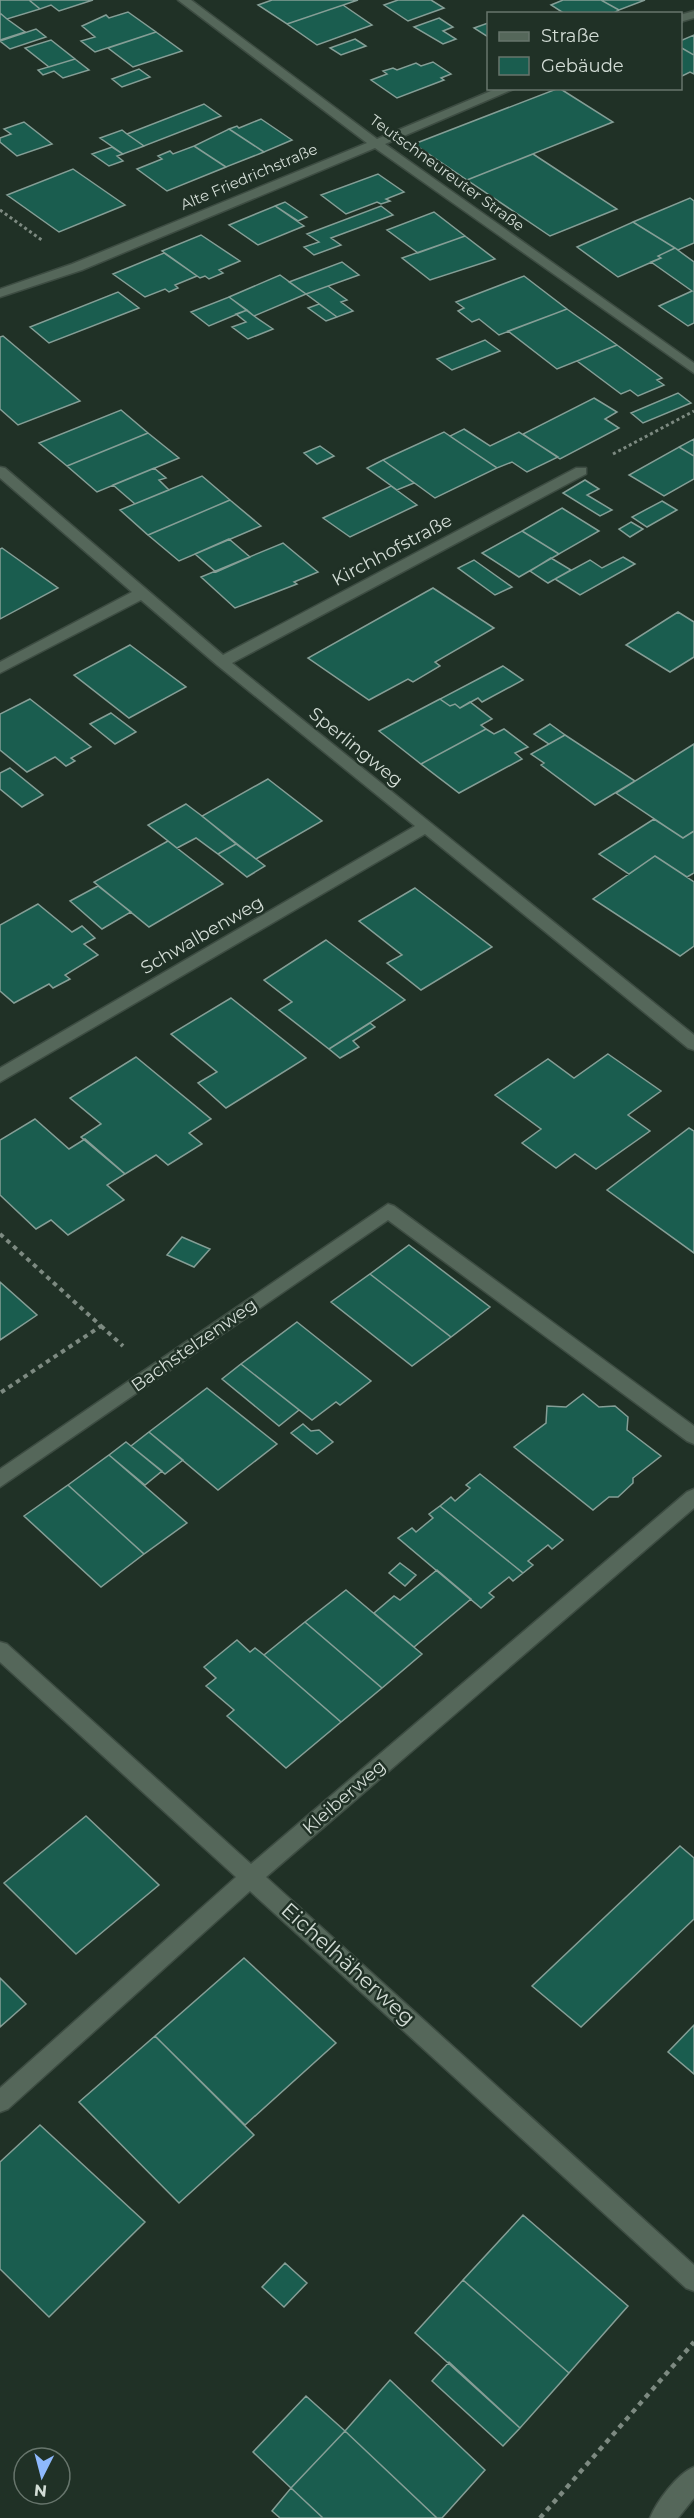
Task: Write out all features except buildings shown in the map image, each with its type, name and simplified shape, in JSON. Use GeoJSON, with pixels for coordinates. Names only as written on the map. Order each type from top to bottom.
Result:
{"type":"FeatureCollection","features":[{"type":"Feature","properties":{"kind":"street","name":"Teutschneureuter Straße"},"geometry":{"type":"LineString","coordinates":[[184,0],[375,143],[694,369]]}},
{"type":"Feature","properties":{"kind":"street","name":"Alte Friedrichstraße"},"geometry":{"type":"LineString","coordinates":[[0,293],[77,267],[505,90]]}},
{"type":"Feature","properties":{"kind":"street","name":"Sperlingweg"},"geometry":{"type":"LineString","coordinates":[[0,471],[222,662],[424,828],[694,1044]]}},
{"type":"Feature","properties":{"kind":"street","name":"Kirchhofstraße"},"geometry":{"type":"LineString","coordinates":[[222,662],[581,471]]}},
{"type":"Feature","properties":{"kind":"street"},"geometry":{"type":"LineString","coordinates":[[0,668],[142,593]]}},
{"type":"Feature","properties":{"kind":"street","name":"Schwalbenweg"},"geometry":{"type":"LineString","coordinates":[[0,1076],[424,828]]}},
{"type":"Feature","properties":{"kind":"street","name":"Bachstelzenweg"},"geometry":{"type":"LineString","coordinates":[[0,1479],[388,1211],[694,1436]]}},
{"type":"Feature","properties":{"kind":"street","name":"Kleiberweg"},"geometry":{"type":"LineString","coordinates":[[0,2102],[252,1876],[694,1497]]}},
{"type":"Feature","properties":{"kind":"street","name":"Eichelhäherweg"},"geometry":{"type":"LineString","coordinates":[[0,1650],[252,1876],[694,2280]]}},
{"type":"Feature","properties":{"kind":"street"},"geometry":{"type":"LineString","coordinates":[[662,2518],[694,2480]]}},
{"type":"Feature","properties":{"kind":"path"},"geometry":{"type":"LineString","coordinates":[[0,210],[77,267]]}},
{"type":"Feature","properties":{"kind":"path"},"geometry":{"type":"LineString","coordinates":[[581,471],[694,411]]}},
{"type":"Feature","properties":{"kind":"path"},"geometry":{"type":"LineString","coordinates":[[0,1234],[101,1326],[0,1393]]}},
{"type":"Feature","properties":{"kind":"path"},"geometry":{"type":"LineString","coordinates":[[540,2518],[694,2342]]}}]}
